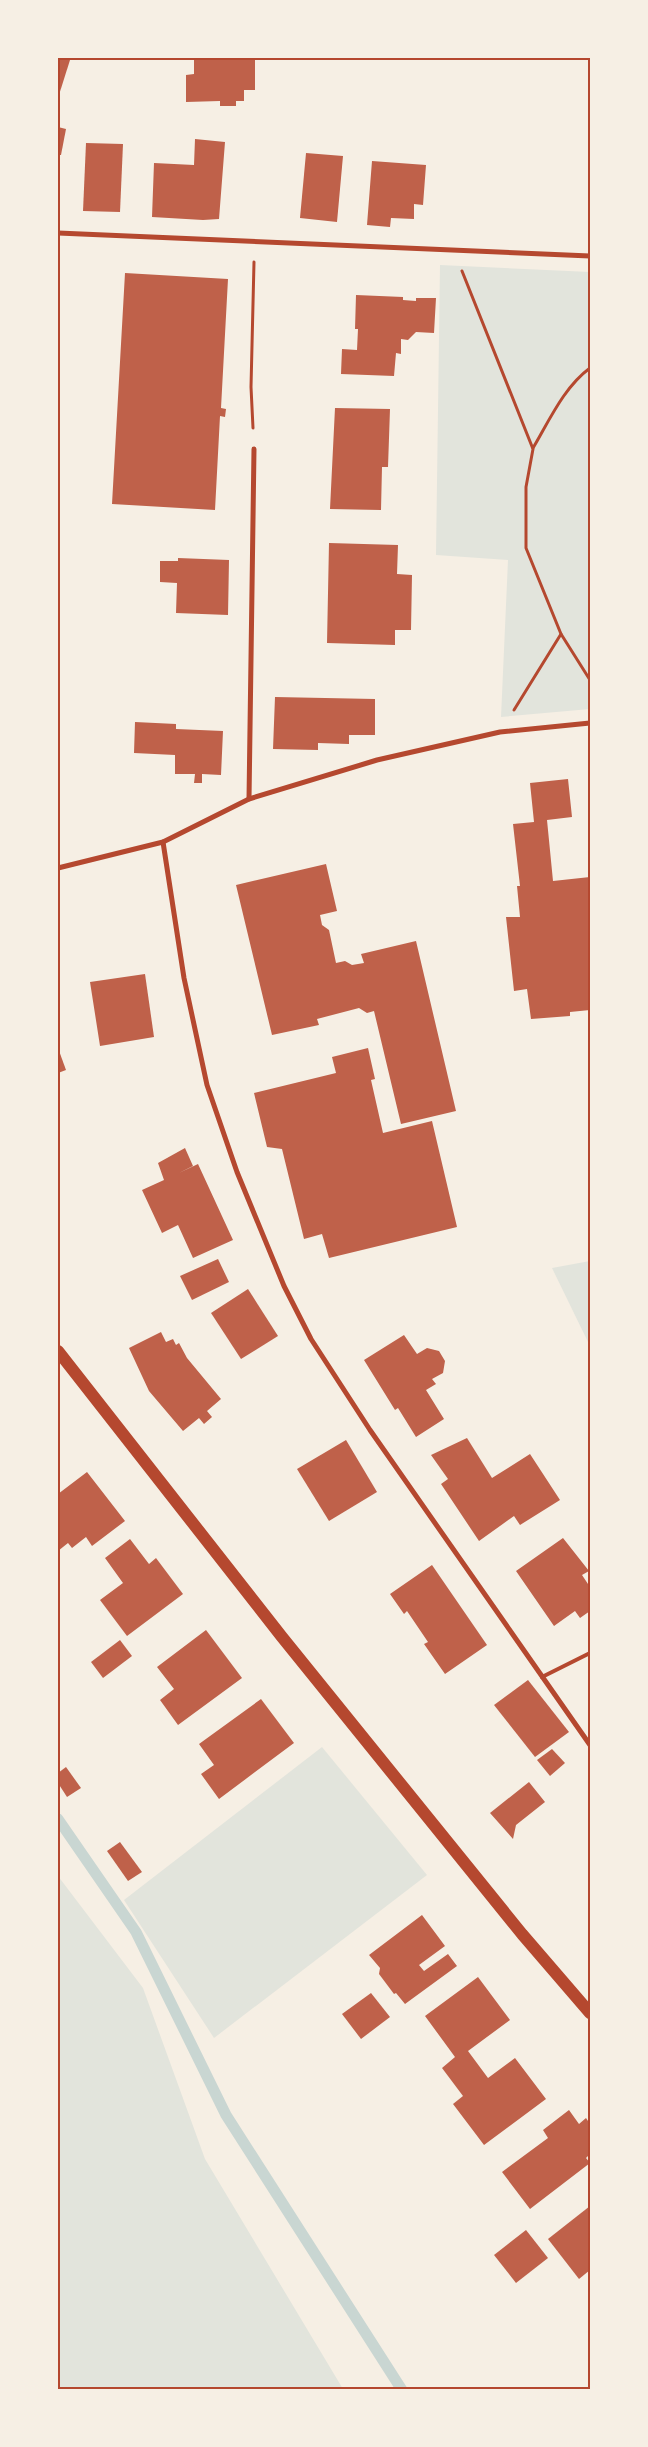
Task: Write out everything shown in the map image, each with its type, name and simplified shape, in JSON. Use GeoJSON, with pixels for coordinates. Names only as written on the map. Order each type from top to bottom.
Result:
{"type":"FeatureCollection","features":[{"type":"Feature","properties":{"kind":"main road"},"geometry":{"type":"LineString","coordinates":[[58,1351],[325,1690],[522,1934],[590,2013]]}},
{"type":"Feature","properties":{"kind":"street"},"geometry":{"type":"LineString","coordinates":[[58,233],[454,252],[590,256]]}},
{"type":"Feature","properties":{"kind":"street"},"geometry":{"type":"LineString","coordinates":[[249,799],[254,449]]}},
{"type":"Feature","properties":{"kind":"street"},"geometry":{"type":"LineString","coordinates":[[58,868],[163,842],[249,799],[377,760],[500,732],[590,723]]}},
{"type":"Feature","properties":{"kind":"street"},"geometry":{"type":"LineString","coordinates":[[163,842],[184,978],[207,1086],[237,1172],[284,1286],[311,1339],[370,1430],[590,1745]]}},
{"type":"Feature","properties":{"kind":"lane"},"geometry":{"type":"LineString","coordinates":[[542,1677],[590,1653]]}},
{"type":"Feature","properties":{"kind":"path"},"geometry":{"type":"LineString","coordinates":[[254,242],[251,387],[254,449]]}},
{"type":"Feature","properties":{"kind":"path"},"geometry":{"type":"LineString","coordinates":[[454,252],[533,449]]}},
{"type":"Feature","properties":{"kind":"path"},"geometry":{"type":"LineString","coordinates":[[590,368],[582,374],[558,406],[533,449],[526,487],[526,548],[561,634],[590,680]]}},
{"type":"Feature","properties":{"kind":"path"},"geometry":{"type":"LineString","coordinates":[[500,732],[561,634]]}},
{"type":"Feature","properties":{"kind":"shaded area"},"geometry":{"type":"Polygon","coordinates":[[[440,265],[590,272],[590,709],[501,717],[508,560],[436,555],[440,265]]]}},
{"type":"Feature","properties":{"kind":"shaded area"},"geometry":{"type":"Polygon","coordinates":[[[590,1261],[590,1346],[552,1268],[590,1261]]]}},
{"type":"Feature","properties":{"kind":"shaded area"},"geometry":{"type":"Polygon","coordinates":[[[322,1747],[427,1875],[214,2038],[124,1900],[322,1747]]]}},
{"type":"Feature","properties":{"kind":"shaded area"},"geometry":{"type":"Polygon","coordinates":[[[58,1876],[143,1988],[205,2159],[343,2389],[58,2389],[58,1876]]]}},
{"type":"Feature","properties":{"kind":"building"},"geometry":{"type":"Polygon","coordinates":[[[58,58],[70,60],[58,98],[58,58]]]}},
{"type":"Feature","properties":{"kind":"building"},"geometry":{"type":"Polygon","coordinates":[[[194,58],[255,58],[255,90],[244,90],[244,101],[236,101],[236,106],[220,106],[220,101],[186,102],[186,75],[194,74],[194,58]]]}},
{"type":"Feature","properties":{"kind":"building"},"geometry":{"type":"Polygon","coordinates":[[[58,127],[66,129],[61,155],[58,155],[58,127]]]}},
{"type":"Feature","properties":{"kind":"building"},"geometry":{"type":"Polygon","coordinates":[[[195,139],[225,142],[219,219],[152,217],[154,163],[194,165],[195,139]]]}},
{"type":"Feature","properties":{"kind":"building"},"geometry":{"type":"Polygon","coordinates":[[[86,143],[123,144],[120,212],[83,211],[86,143]]]}},
{"type":"Feature","properties":{"kind":"building"},"geometry":{"type":"Polygon","coordinates":[[[306,153],[343,156],[337,222],[300,218],[306,153]]]}},
{"type":"Feature","properties":{"kind":"building"},"geometry":{"type":"Polygon","coordinates":[[[372,161],[426,165],[423,205],[414,204],[414,219],[391,218],[390,227],[367,225],[372,161]]]}},
{"type":"Feature","properties":{"kind":"building"},"geometry":{"type":"Polygon","coordinates":[[[125,273],[228,279],[221,408],[226,409],[225,417],[220,416],[215,510],[112,504],[125,273]]]}},
{"type":"Feature","properties":{"kind":"building"},"geometry":{"type":"Polygon","coordinates":[[[356,295],[403,297],[403,300],[416,301],[416,298],[436,298],[434,333],[416,332],[408,340],[401,339],[401,354],[396,353],[394,376],[341,374],[342,349],[357,350],[358,329],[355,329],[356,295]]]}},
{"type":"Feature","properties":{"kind":"building"},"geometry":{"type":"Polygon","coordinates":[[[335,408],[390,409],[388,467],[382,467],[381,510],[330,509],[335,408]]]}},
{"type":"Feature","properties":{"kind":"building"},"geometry":{"type":"Polygon","coordinates":[[[329,543],[398,545],[397,574],[412,575],[411,630],[395,630],[395,645],[327,643],[329,543]]]}},
{"type":"Feature","properties":{"kind":"building"},"geometry":{"type":"Polygon","coordinates":[[[178,558],[229,560],[228,615],[176,613],[177,583],[160,582],[160,561],[178,561],[178,558]]]}},
{"type":"Feature","properties":{"kind":"building"},"geometry":{"type":"Polygon","coordinates":[[[275,697],[375,699],[375,735],[349,735],[349,744],[318,743],[318,750],[273,749],[275,697]]]}},
{"type":"Feature","properties":{"kind":"building"},"geometry":{"type":"Polygon","coordinates":[[[135,722],[176,724],[176,729],[223,731],[221,775],[202,774],[202,783],[194,783],[195,774],[175,774],[175,755],[134,753],[135,722]]]}},
{"type":"Feature","properties":{"kind":"building"},"geometry":{"type":"Polygon","coordinates":[[[568,779],[572,817],[547,820],[553,881],[590,877],[590,1010],[570,1012],[570,1016],[531,1019],[527,989],[514,991],[506,917],[520,917],[517,886],[520,886],[513,824],[534,822],[530,783],[568,779]]]}},
{"type":"Feature","properties":{"kind":"building"},"geometry":{"type":"Polygon","coordinates":[[[326,864],[337,911],[320,915],[322,925],[329,930],[336,963],[345,961],[352,965],[364,963],[361,954],[416,941],[456,1111],[401,1124],[374,1011],[367,1013],[359,1008],[317,1019],[319,1025],[272,1035],[236,885],[326,864]]]}},
{"type":"Feature","properties":{"kind":"building"},"geometry":{"type":"Polygon","coordinates":[[[145,974],[154,1037],[100,1046],[90,982],[145,974]]]}},
{"type":"Feature","properties":{"kind":"building"},"geometry":{"type":"Polygon","coordinates":[[[58,1048],[66,1070],[58,1073],[58,1048]]]}},
{"type":"Feature","properties":{"kind":"building"},"geometry":{"type":"Polygon","coordinates":[[[368,1048],[375,1079],[371,1080],[383,1133],[432,1121],[457,1227],[329,1258],[322,1234],[304,1239],[282,1149],[267,1147],[254,1093],[336,1073],[332,1057],[368,1048]]]}},
{"type":"Feature","properties":{"kind":"building"},"geometry":{"type":"Polygon","coordinates":[[[185,1148],[193,1166],[179,1173],[198,1164],[233,1240],[193,1258],[178,1225],[162,1233],[142,1190],[164,1180],[158,1163],[185,1148]]]}},
{"type":"Feature","properties":{"kind":"building"},"geometry":{"type":"Polygon","coordinates":[[[218,1259],[229,1282],[192,1300],[180,1276],[218,1259]]]}},
{"type":"Feature","properties":{"kind":"building"},"geometry":{"type":"Polygon","coordinates":[[[248,1289],[278,1336],[241,1359],[211,1313],[248,1289]]]}},
{"type":"Feature","properties":{"kind":"building"},"geometry":{"type":"Polygon","coordinates":[[[161,1332],[166,1342],[173,1339],[176,1345],[179,1343],[187,1358],[221,1399],[207,1411],[212,1417],[204,1424],[199,1418],[183,1431],[149,1391],[129,1348],[161,1332]]]}},
{"type":"Feature","properties":{"kind":"building"},"geometry":{"type":"Polygon","coordinates":[[[404,1335],[417,1354],[427,1348],[439,1351],[445,1361],[443,1373],[432,1379],[436,1384],[426,1390],[444,1419],[416,1437],[398,1408],[395,1410],[364,1360],[404,1335]]]}},
{"type":"Feature","properties":{"kind":"building"},"geometry":{"type":"Polygon","coordinates":[[[467,1438],[492,1478],[530,1454],[560,1500],[520,1525],[514,1516],[479,1541],[441,1484],[448,1479],[431,1455],[467,1438]]]}},
{"type":"Feature","properties":{"kind":"building"},"geometry":{"type":"Polygon","coordinates":[[[346,1440],[377,1492],[329,1521],[297,1469],[346,1440]]]}},
{"type":"Feature","properties":{"kind":"building"},"geometry":{"type":"Polygon","coordinates":[[[87,1472],[125,1521],[92,1546],[86,1537],[72,1548],[68,1543],[58,1551],[58,1494],[87,1472]]]}},
{"type":"Feature","properties":{"kind":"building"},"geometry":{"type":"Polygon","coordinates":[[[563,1538],[589,1571],[582,1575],[590,1587],[590,1611],[580,1618],[575,1611],[554,1626],[516,1571],[563,1538]]]}},
{"type":"Feature","properties":{"kind":"building"},"geometry":{"type":"Polygon","coordinates":[[[130,1539],[149,1564],[156,1558],[183,1594],[127,1636],[100,1600],[123,1583],[105,1558],[130,1539]]]}},
{"type":"Feature","properties":{"kind":"building"},"geometry":{"type":"Polygon","coordinates":[[[432,1565],[487,1645],[445,1674],[424,1644],[428,1642],[407,1611],[404,1614],[390,1594],[432,1565]]]}},
{"type":"Feature","properties":{"kind":"building"},"geometry":{"type":"Polygon","coordinates":[[[206,1630],[242,1678],[178,1725],[160,1700],[174,1689],[157,1667],[206,1630]]]}},
{"type":"Feature","properties":{"kind":"building"},"geometry":{"type":"Polygon","coordinates":[[[120,1640],[132,1656],[103,1678],[91,1662],[120,1640]]]}},
{"type":"Feature","properties":{"kind":"building"},"geometry":{"type":"Polygon","coordinates":[[[528,1680],[569,1732],[535,1757],[494,1705],[528,1680]]]}},
{"type":"Feature","properties":{"kind":"building"},"geometry":{"type":"Polygon","coordinates":[[[261,1699],[294,1743],[219,1799],[201,1774],[214,1765],[199,1744],[261,1699]]]}},
{"type":"Feature","properties":{"kind":"building"},"geometry":{"type":"Polygon","coordinates":[[[552,1749],[565,1763],[550,1776],[537,1760],[552,1749]]]}},
{"type":"Feature","properties":{"kind":"building"},"geometry":{"type":"Polygon","coordinates":[[[66,1767],[81,1788],[67,1797],[58,1783],[58,1773],[66,1767]]]}},
{"type":"Feature","properties":{"kind":"building"},"geometry":{"type":"Polygon","coordinates":[[[529,1782],[545,1802],[516,1825],[513,1839],[490,1813],[529,1782]]]}},
{"type":"Feature","properties":{"kind":"building"},"geometry":{"type":"Polygon","coordinates":[[[120,1842],[142,1872],[128,1881],[107,1851],[120,1842]]]}},
{"type":"Feature","properties":{"kind":"building"},"geometry":{"type":"Polygon","coordinates":[[[422,1915],[445,1946],[419,1965],[424,1971],[448,1954],[457,1966],[405,2004],[396,1993],[394,1994],[379,1974],[380,1968],[369,1955],[422,1915]]]}},
{"type":"Feature","properties":{"kind":"building"},"geometry":{"type":"Polygon","coordinates":[[[478,1977],[510,2020],[468,2051],[488,2078],[515,2058],[546,2099],[484,2145],[453,2104],[463,2096],[442,2068],[455,2057],[425,2016],[478,1977]]]}},
{"type":"Feature","properties":{"kind":"building"},"geometry":{"type":"Polygon","coordinates":[[[371,1993],[390,2017],[361,2039],[342,2014],[371,1993]]]}},
{"type":"Feature","properties":{"kind":"building"},"geometry":{"type":"Polygon","coordinates":[[[569,2110],[579,2124],[586,2118],[590,2124],[590,2154],[586,2158],[590,2163],[530,2209],[502,2172],[548,2138],[543,2130],[569,2110]]]}},
{"type":"Feature","properties":{"kind":"building"},"geometry":{"type":"Polygon","coordinates":[[[590,2206],[590,2270],[579,2279],[548,2239],[590,2206]]]}},
{"type":"Feature","properties":{"kind":"building"},"geometry":{"type":"Polygon","coordinates":[[[526,2230],[548,2258],[516,2283],[494,2255],[526,2230]]]}},
{"type":"Feature","properties":{"kind":"waterway"},"geometry":{"type":"LineString","coordinates":[[58,1819],[136,1932],[226,2115],[402,2390]]}}]}
